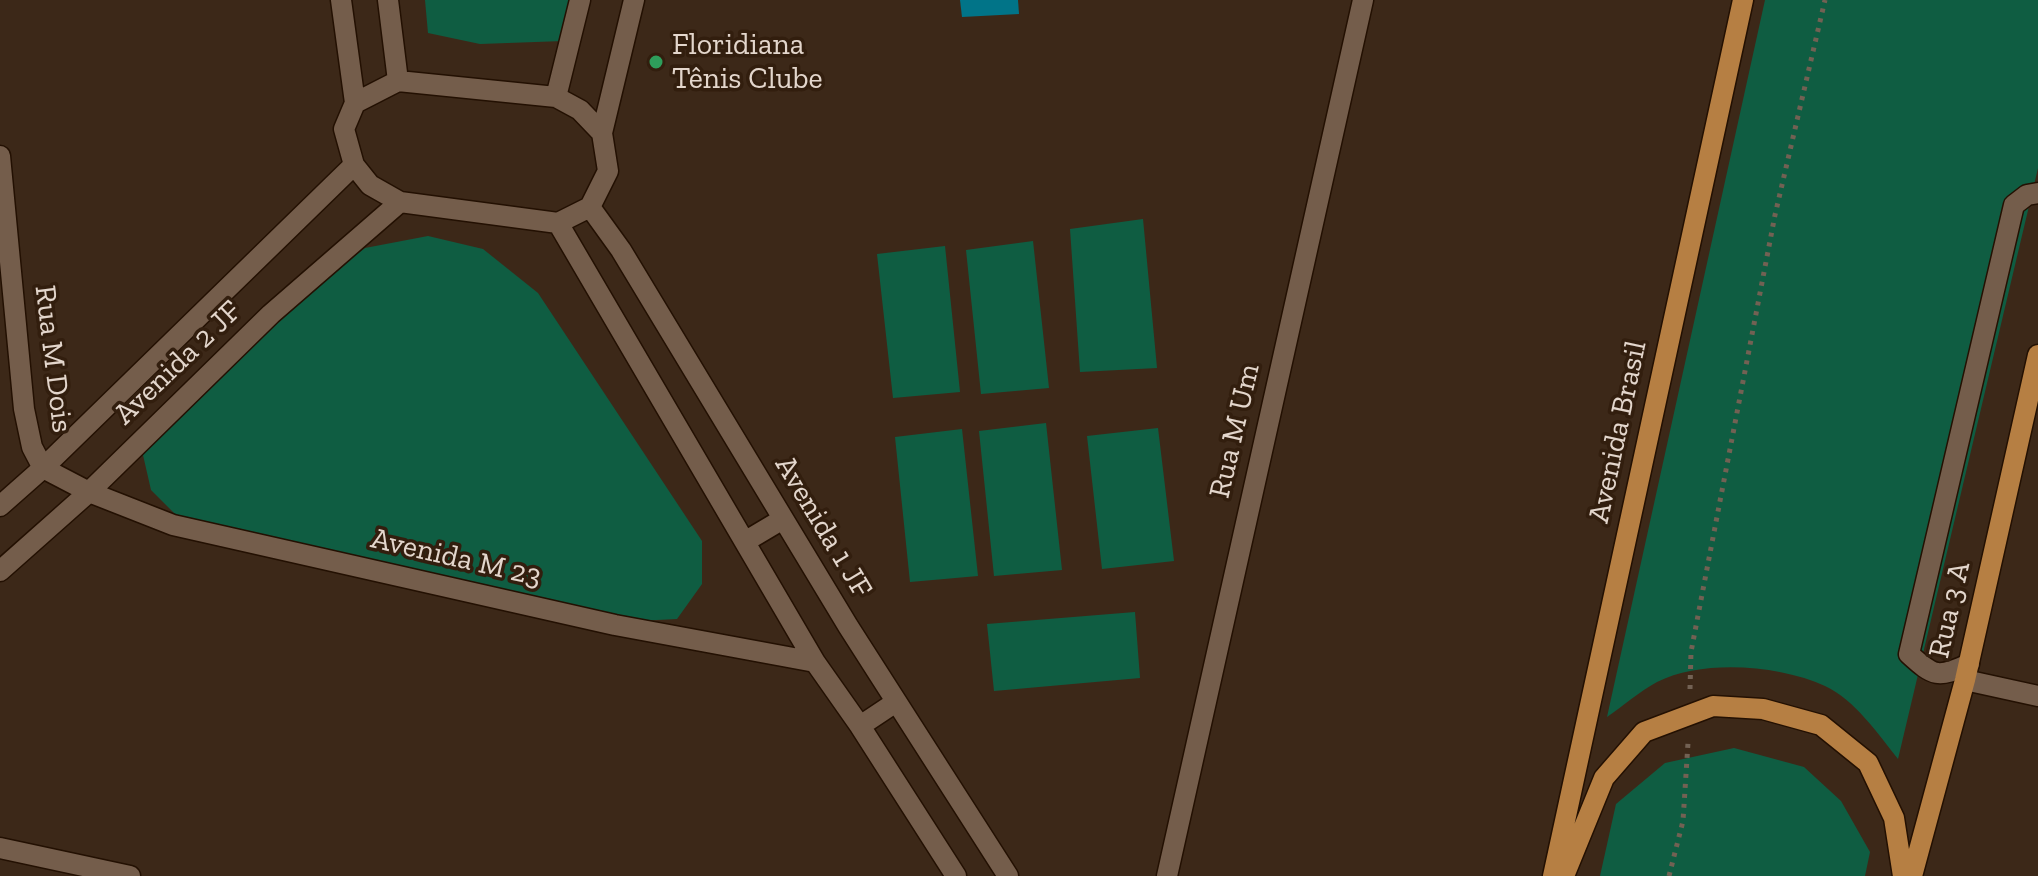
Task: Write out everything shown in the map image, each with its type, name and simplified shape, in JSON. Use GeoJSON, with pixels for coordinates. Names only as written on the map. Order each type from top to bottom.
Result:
{"type":"FeatureCollection","features":[{"type":"Feature","properties":{"kind":"main road","name":"Avenida Brasil"},"geometry":{"type":"LineString","coordinates":[[1553,876],[1743,0]]}},
{"type":"Feature","properties":{"kind":"main road","name":"Rua 3 A"},"geometry":{"type":"LineString","coordinates":[[1912,876],[1967,672],[2038,355]]}},
{"type":"Feature","properties":{"kind":"main road"},"geometry":{"type":"LineString","coordinates":[[1564,876],[1604,778],[1644,732],[1713,706],[1763,709],[1821,725],[1868,763],[1894,818],[1903,876]]}},
{"type":"Feature","properties":{"kind":"street"},"geometry":{"type":"LineString","coordinates":[[341,0],[355,103],[344,129],[354,165],[370,185],[400,202],[558,223],[590,207],[608,171],[602,133],[634,0]]}},
{"type":"Feature","properties":{"kind":"street"},"geometry":{"type":"LineString","coordinates":[[388,0],[398,81]]}},
{"type":"Feature","properties":{"kind":"street"},"geometry":{"type":"LineString","coordinates":[[556,97],[580,0]]}},
{"type":"Feature","properties":{"kind":"street","name":"Rua M Um"},"geometry":{"type":"LineString","coordinates":[[1167,876],[1363,0]]}},
{"type":"Feature","properties":{"kind":"street"},"geometry":{"type":"LineString","coordinates":[[355,103],[398,81],[556,97],[580,110],[602,133]]}},
{"type":"Feature","properties":{"kind":"street","name":"Rua M Dois"},"geometry":{"type":"LineString","coordinates":[[0,156],[24,409],[32,447],[43,468],[89,492]]}},
{"type":"Feature","properties":{"kind":"street","name":"Avenida 2 JF"},"geometry":{"type":"LineString","coordinates":[[0,506],[43,468],[354,165]]}},
{"type":"Feature","properties":{"kind":"street"},"geometry":{"type":"LineString","coordinates":[[2038,193],[2027,195],[2014,205],[1909,654],[1929,672],[1945,675],[1967,672],[2038,696]]}},
{"type":"Feature","properties":{"kind":"street","name":"Avenida 2 JF"},"geometry":{"type":"LineString","coordinates":[[0,571],[89,492],[271,314],[400,202]]}},
{"type":"Feature","properties":{"kind":"street","name":"Avenida 1 JF"},"geometry":{"type":"LineString","coordinates":[[590,207],[621,250],[896,702],[1008,876]]}},
{"type":"Feature","properties":{"kind":"street"},"geometry":{"type":"LineString","coordinates":[[558,223],[815,662],[956,876]]}},
{"type":"Feature","properties":{"kind":"street","name":"Avenida M 23"},"geometry":{"type":"LineString","coordinates":[[89,492],[173,525],[615,625],[815,662]]}},
{"type":"Feature","properties":{"kind":"street"},"geometry":{"type":"LineString","coordinates":[[746,541],[783,519]]}},
{"type":"Feature","properties":{"kind":"street"},"geometry":{"type":"LineString","coordinates":[[860,726],[896,702]]}},
{"type":"Feature","properties":{"kind":"street"},"geometry":{"type":"LineString","coordinates":[[0,848],[130,876]]}},
{"type":"Feature","properties":{"kind":"path"},"geometry":{"type":"LineString","coordinates":[[1669,876],[1683,821],[1691,652],[1775,215],[1825,0]]}},
{"type":"Feature","properties":{"kind":"green space"},"geometry":{"type":"Polygon","coordinates":[[[425,0],[572,0],[563,41],[480,44],[428,33],[425,0]]]}},
{"type":"Feature","properties":{"kind":"green space"},"geometry":{"type":"Polygon","coordinates":[[[1765,0],[2038,0],[2038,168],[1898,759],[1865,718],[1836,692],[1806,679],[1764,669],[1718,668],[1676,675],[1657,682],[1607,717],[1765,0]]]}},
{"type":"Feature","properties":{"kind":"green space"},"geometry":{"type":"Polygon","coordinates":[[[1143,219],[1157,368],[1080,372],[1070,229],[1143,219]]]}},
{"type":"Feature","properties":{"kind":"green space"},"geometry":{"type":"Polygon","coordinates":[[[428,236],[483,249],[538,293],[702,541],[702,584],[677,619],[636,621],[180,519],[151,490],[143,455],[161,426],[310,288],[365,248],[428,236]]]}},
{"type":"Feature","properties":{"kind":"green space"},"geometry":{"type":"Polygon","coordinates":[[[1033,241],[1049,388],[981,394],[966,250],[1033,241]]]}},
{"type":"Feature","properties":{"kind":"green space"},"geometry":{"type":"Polygon","coordinates":[[[945,246],[960,392],[893,398],[877,254],[945,246]]]}},
{"type":"Feature","properties":{"kind":"green space"},"geometry":{"type":"Polygon","coordinates":[[[1046,423],[1062,570],[994,576],[979,431],[1046,423]]]}},
{"type":"Feature","properties":{"kind":"green space"},"geometry":{"type":"Polygon","coordinates":[[[1158,428],[1174,561],[1102,569],[1087,436],[1158,428]]]}},
{"type":"Feature","properties":{"kind":"green space"},"geometry":{"type":"Polygon","coordinates":[[[962,429],[978,576],[910,582],[895,437],[962,429]]]}},
{"type":"Feature","properties":{"kind":"green space"},"geometry":{"type":"Polygon","coordinates":[[[1135,612],[1140,678],[994,691],[987,624],[1135,612]]]}},
{"type":"Feature","properties":{"kind":"green space"},"geometry":{"type":"Polygon","coordinates":[[[1734,748],[1804,767],[1841,801],[1870,852],[1865,876],[1600,876],[1616,804],[1665,763],[1734,748]]]}},
{"type":"Feature","properties":{"kind":"water"},"geometry":{"type":"Polygon","coordinates":[[[960,0],[1018,0],[1019,14],[962,17],[960,0]]]}},
{"type":"Feature","properties":{"kind":"place","name":"Floridiana Tênis Clube"},"geometry":{"type":"Point","coordinates":[656,62]}}]}
